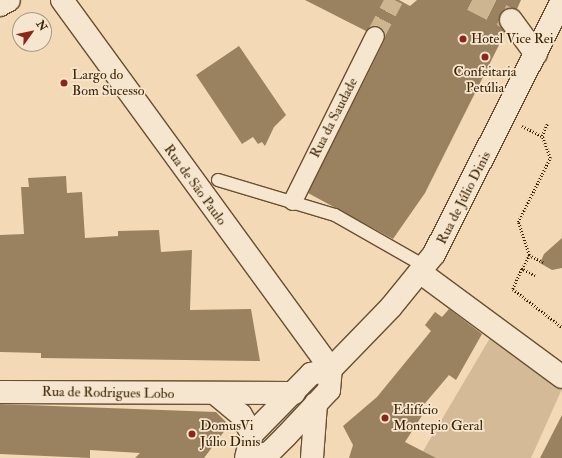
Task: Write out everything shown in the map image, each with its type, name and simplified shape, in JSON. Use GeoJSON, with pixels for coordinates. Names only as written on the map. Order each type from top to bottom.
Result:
{"type":"FeatureCollection","features":[{"type":"Feature","properties":{"kind":"street"},"geometry":{"type":"LineString","coordinates":[[0,5],[8,0]]}},
{"type":"Feature","properties":{"kind":"street","name":"Rua de São Paulo"},"geometry":{"type":"LineString","coordinates":[[62,0],[331,369]]}},
{"type":"Feature","properties":{"kind":"street","name":"Rua de Júlio Dinis"},"geometry":{"type":"LineString","coordinates":[[331,369],[424,270],[448,232],[562,2]]}},
{"type":"Feature","properties":{"kind":"street"},"geometry":{"type":"LineString","coordinates":[[511,20],[536,54]]}},
{"type":"Feature","properties":{"kind":"street","name":"Rua da Saudade"},"geometry":{"type":"LineString","coordinates":[[293,201],[375,36]]}},
{"type":"Feature","properties":{"kind":"street"},"geometry":{"type":"LineString","coordinates":[[424,270],[562,377]]}},
{"type":"Feature","properties":{"kind":"street"},"geometry":{"type":"LineString","coordinates":[[331,369],[329,390],[268,453],[246,458],[252,434],[294,393],[311,374],[331,369]]}},
{"type":"Feature","properties":{"kind":"street","name":"Rua de Rodrigues Lobo"},"geometry":{"type":"LineString","coordinates":[[0,392],[217,394],[294,393]]}},
{"type":"Feature","properties":{"kind":"street"},"geometry":{"type":"LineString","coordinates":[[217,394],[241,415],[252,434]]}},
{"type":"Feature","properties":{"kind":"street"},"geometry":{"type":"LineString","coordinates":[[312,458],[316,403]]}},
{"type":"Feature","properties":{"kind":"lane"},"geometry":{"type":"LineString","coordinates":[[218,180],[293,201],[335,215],[424,270]]}},
{"type":"Feature","properties":{"kind":"path"},"geometry":{"type":"LineString","coordinates":[[543,262],[530,255],[518,222],[550,158],[542,136],[547,124]]}},
{"type":"Feature","properties":{"kind":"path"},"geometry":{"type":"LineString","coordinates":[[522,126],[542,136]]}},
{"type":"Feature","properties":{"kind":"path"},"geometry":{"type":"LineString","coordinates":[[530,255],[513,289],[562,327]]}},
{"type":"Feature","properties":{"kind":"path"},"geometry":{"type":"LineString","coordinates":[[522,269],[535,276]]}},
{"type":"Feature","properties":{"kind":"shaded area"},"geometry":{"type":"Polygon","coordinates":[[[490,338],[562,389],[531,458],[419,458],[490,338]]]}},
{"type":"Feature","properties":{"kind":"building"},"geometry":{"type":"Polygon","coordinates":[[[305,0],[399,0],[410,6],[417,0],[521,0],[517,9],[509,8],[500,15],[499,22],[505,33],[425,193],[393,239],[308,193],[384,41],[384,31],[375,26],[366,31],[305,0]]]}},
{"type":"Feature","properties":{"kind":"building"},"geometry":{"type":"Polygon","coordinates":[[[239,46],[286,115],[274,127],[265,146],[262,142],[258,144],[253,137],[242,144],[196,75],[239,46]]]}},
{"type":"Feature","properties":{"kind":"building"},"geometry":{"type":"Polygon","coordinates":[[[66,176],[67,193],[82,192],[85,238],[118,236],[118,231],[159,230],[161,252],[192,250],[190,310],[251,309],[260,361],[41,358],[41,353],[0,352],[0,235],[24,234],[21,187],[29,187],[28,178],[66,176]]]}},
{"type":"Feature","properties":{"kind":"building"},"geometry":{"type":"Polygon","coordinates":[[[562,238],[562,268],[552,270],[540,263],[544,254],[562,238]]]}},
{"type":"Feature","properties":{"kind":"building"},"geometry":{"type":"Polygon","coordinates":[[[449,309],[482,334],[456,380],[449,375],[421,408],[425,411],[405,442],[436,458],[349,458],[353,445],[343,426],[377,397],[431,331],[425,325],[435,312],[442,317],[449,309]]]}},
{"type":"Feature","properties":{"kind":"building"},"geometry":{"type":"Polygon","coordinates":[[[0,404],[216,412],[229,425],[204,458],[135,458],[140,453],[90,450],[90,458],[0,454],[0,404]]]}},
{"type":"Feature","properties":{"kind":"building"},"geometry":{"type":"Polygon","coordinates":[[[562,415],[562,458],[540,458],[562,415]]]}},
{"type":"Feature","properties":{"kind":"tunnel"},"geometry":{"type":"LineString","coordinates":[[375,36],[394,0]]}},
{"type":"Feature","properties":{"kind":"tunnel"},"geometry":{"type":"LineString","coordinates":[[472,0],[511,20]]}},
{"type":"Feature","properties":{"kind":"place","name":"Hotel Vice Rei"},"geometry":{"type":"Point","coordinates":[463,39]}},
{"type":"Feature","properties":{"kind":"place","name":"Confeitaria Petúlia"},"geometry":{"type":"Point","coordinates":[485,57]}},
{"type":"Feature","properties":{"kind":"place","name":"Largo do Bom Sucesso"},"geometry":{"type":"Point","coordinates":[64,83]}},
{"type":"Feature","properties":{"kind":"place","name":"Edifício Montepio Geral"},"geometry":{"type":"Point","coordinates":[385,418]}},
{"type":"Feature","properties":{"kind":"place","name":"DomusVi Júlio Dinis"},"geometry":{"type":"Point","coordinates":[192,434]}}]}
